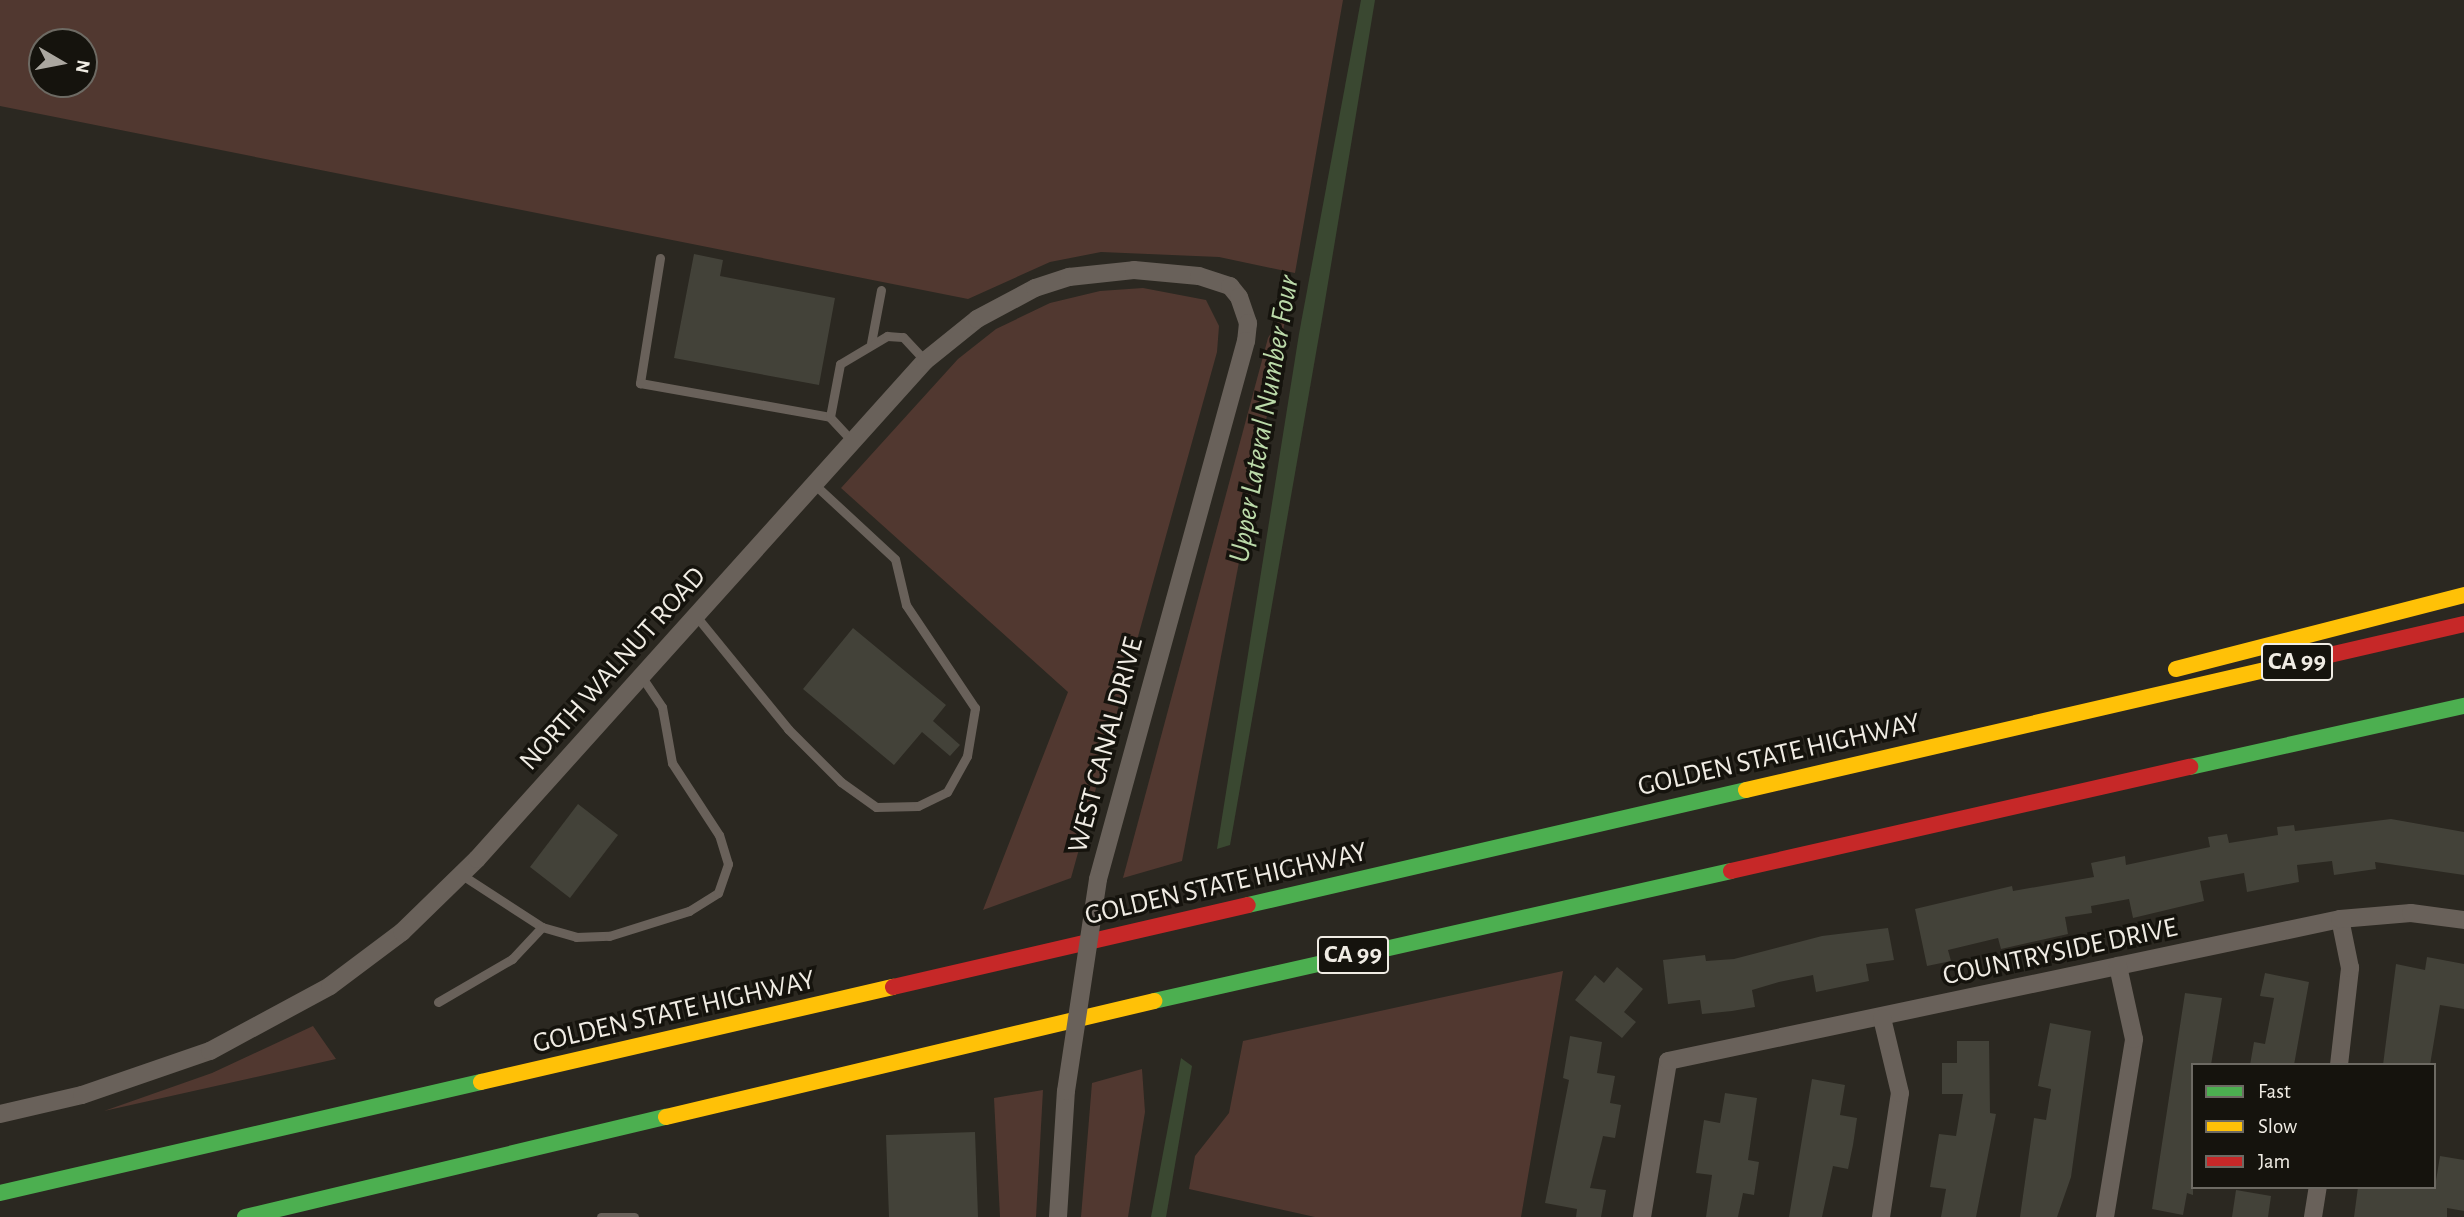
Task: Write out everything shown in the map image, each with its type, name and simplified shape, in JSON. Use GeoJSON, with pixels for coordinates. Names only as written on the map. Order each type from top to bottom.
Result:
{"type":"FeatureCollection","features":[{"type":"Feature","properties":{"kind":"highway"},"geometry":{"type":"LineString","coordinates":[[2129,701],[2174,669],[2464,595]]}},
{"type":"Feature","properties":{"kind":"highway","name":"GOLDEN STATE HIGHWAY"},"geometry":{"type":"LineString","coordinates":[[0,1193],[2464,624]]}},
{"type":"Feature","properties":{"kind":"highway","name":"CA 99"},"geometry":{"type":"LineString","coordinates":[[245,1217],[1252,978],[2464,706]]}},
{"type":"Feature","properties":{"kind":"highway"},"geometry":{"type":"LineString","coordinates":[[2394,722],[2464,716]]}},
{"type":"Feature","properties":{"kind":"street","name":"NORTH WALNUT ROAD"},"geometry":{"type":"LineString","coordinates":[[0,1114],[173,1067],[252,1031],[367,960],[462,875],[925,361],[1000,304],[1069,278],[1167,272],[1217,280],[1239,297]]}},
{"type":"Feature","properties":{"kind":"street","name":"WEST CANAL DRIVE"},"geometry":{"type":"LineString","coordinates":[[1058,1217],[1066,1091],[1098,879],[1245,341],[1248,323],[1239,297]]}},
{"type":"Feature","properties":{"kind":"street","name":"COUNTRYSIDE DRIVE"},"geometry":{"type":"LineString","coordinates":[[1642,1217],[1668,1061],[1882,1018],[2340,919],[2411,913],[2464,920]]}},
{"type":"Feature","properties":{"kind":"street"},"geometry":{"type":"LineString","coordinates":[[2339,1063],[2350,968],[2340,919]]}},
{"type":"Feature","properties":{"kind":"street"},"geometry":{"type":"LineString","coordinates":[[2105,1217],[2134,1039],[2118,966]]}},
{"type":"Feature","properties":{"kind":"street"},"geometry":{"type":"LineString","coordinates":[[1881,1217],[1900,1093],[1882,1018]]}},
{"type":"Feature","properties":{"kind":"street"},"geometry":{"type":"LineString","coordinates":[[2313,1217],[2318,1189]]}},
{"type":"Feature","properties":{"kind":"lane"},"geometry":{"type":"LineString","coordinates":[[660,258],[640,383],[830,417],[853,442]]}},
{"type":"Feature","properties":{"kind":"lane"},"geometry":{"type":"LineString","coordinates":[[871,343],[881,290]]}},
{"type":"Feature","properties":{"kind":"lane"},"geometry":{"type":"LineString","coordinates":[[830,417],[840,364],[871,343],[903,337],[925,361]]}},
{"type":"Feature","properties":{"kind":"lane"},"geometry":{"type":"LineString","coordinates":[[696,616],[788,729],[858,794],[876,807],[918,806],[947,793],[968,756],[975,708],[906,605],[895,559],[815,485]]}},
{"type":"Feature","properties":{"kind":"lane"},"geometry":{"type":"LineString","coordinates":[[462,875],[542,927],[576,937],[609,936],[689,911],[718,893],[728,864],[719,835],[673,763],[662,707],[640,675]]}},
{"type":"Feature","properties":{"kind":"lane"},"geometry":{"type":"LineString","coordinates":[[438,1002],[512,959],[542,927]]}},
{"type":"Feature","properties":{"kind":"lane"},"geometry":{"type":"LineString","coordinates":[[601,1217],[634,1217]]}},
{"type":"Feature","properties":{"kind":"shaded area"},"geometry":{"type":"Polygon","coordinates":[[[0,0],[1343,0],[1295,273],[1219,257],[1101,252],[1050,262],[968,299],[0,106],[0,0]]]}},
{"type":"Feature","properties":{"kind":"shaded area"},"geometry":{"type":"Polygon","coordinates":[[[1361,0],[1375,0],[1323,313],[1230,845],[1217,849],[1299,334],[1361,0]]]}},
{"type":"Feature","properties":{"kind":"shaded area"},"geometry":{"type":"Polygon","coordinates":[[[1143,288],[1206,300],[1219,326],[1217,352],[1071,878],[983,910],[1068,692],[841,488],[958,359],[996,329],[1050,303],[1100,291],[1143,288]]]}},
{"type":"Feature","properties":{"kind":"shaded area"},"geometry":{"type":"Polygon","coordinates":[[[1288,305],[1182,861],[1123,878],[1268,338],[1288,305]]]}},
{"type":"Feature","properties":{"kind":"shaded area"},"geometry":{"type":"Polygon","coordinates":[[[1563,971],[1521,1217],[1315,1217],[1189,1189],[1195,1156],[1229,1113],[1243,1041],[1563,971]]]}},
{"type":"Feature","properties":{"kind":"shaded area"},"geometry":{"type":"Polygon","coordinates":[[[313,1026],[336,1059],[104,1111],[212,1073],[313,1026]]]}},
{"type":"Feature","properties":{"kind":"shaded area"},"geometry":{"type":"Polygon","coordinates":[[[1181,1058],[1192,1066],[1166,1217],[1151,1217],[1181,1058]]]}},
{"type":"Feature","properties":{"kind":"shaded area"},"geometry":{"type":"Polygon","coordinates":[[[1142,1069],[1145,1112],[1128,1217],[1081,1217],[1092,1083],[1142,1069]]]}},
{"type":"Feature","properties":{"kind":"shaded area"},"geometry":{"type":"Polygon","coordinates":[[[1043,1090],[1036,1217],[1000,1217],[994,1098],[1043,1090]]]}},
{"type":"Feature","properties":{"kind":"building"},"geometry":{"type":"Polygon","coordinates":[[[694,254],[723,260],[720,276],[835,298],[819,385],[674,358],[694,254]]]}},
{"type":"Feature","properties":{"kind":"building"},"geometry":{"type":"Polygon","coordinates":[[[853,628],[946,705],[933,721],[960,745],[950,756],[922,732],[894,765],[803,689],[853,628]]]}},
{"type":"Feature","properties":{"kind":"building"},"geometry":{"type":"Polygon","coordinates":[[[578,804],[618,835],[570,898],[530,867],[578,804]]]}},
{"type":"Feature","properties":{"kind":"building"},"geometry":{"type":"Polygon","coordinates":[[[2391,819],[2464,832],[2464,875],[2375,862],[2376,869],[2334,875],[2332,861],[2297,865],[2299,882],[2247,892],[2244,873],[2200,881],[2204,901],[2133,918],[2129,899],[2091,906],[2092,913],[2065,917],[2068,934],[2001,949],[1998,938],[1948,950],[1951,961],[1927,966],[1915,909],[2012,886],[2013,891],[2094,877],[2091,863],[2125,856],[2126,865],[2210,847],[2208,837],[2227,834],[2229,843],[2278,835],[2277,827],[2294,825],[2295,831],[2391,819]]]}},
{"type":"Feature","properties":{"kind":"building"},"geometry":{"type":"Polygon","coordinates":[[[1888,928],[1894,960],[1866,964],[1869,981],[1816,992],[1813,975],[1779,982],[1752,990],[1755,1007],[1732,1011],[1702,1014],[1700,1000],[1668,1004],[1663,960],[1705,955],[1706,961],[1734,959],[1822,936],[1888,928]]]}},
{"type":"Feature","properties":{"kind":"building"},"geometry":{"type":"Polygon","coordinates":[[[2427,957],[2464,964],[2464,1009],[2440,1005],[2430,1063],[2383,1063],[2396,964],[2425,970],[2427,957]]]}},
{"type":"Feature","properties":{"kind":"building"},"geometry":{"type":"Polygon","coordinates":[[[1617,967],[1643,989],[1624,1012],[1636,1022],[1622,1038],[1575,1000],[1595,975],[1604,983],[1617,967]]]}},
{"type":"Feature","properties":{"kind":"building"},"geometry":{"type":"Polygon","coordinates":[[[2265,973],[2309,982],[2294,1063],[2250,1063],[2254,1042],[2265,1044],[2274,998],[2260,996],[2265,973]]]}},
{"type":"Feature","properties":{"kind":"building"},"geometry":{"type":"Polygon","coordinates":[[[2185,993],[2222,998],[2211,1063],[2191,1063],[2193,1195],[2187,1193],[2183,1215],[2152,1209],[2185,993]]]}},
{"type":"Feature","properties":{"kind":"building"},"geometry":{"type":"Polygon","coordinates":[[[2050,1023],[2091,1031],[2071,1177],[2057,1217],[2020,1217],[2034,1118],[2046,1120],[2051,1089],[2038,1086],[2050,1023]]]}},
{"type":"Feature","properties":{"kind":"building"},"geometry":{"type":"Polygon","coordinates":[[[1570,1036],[1602,1042],[1597,1073],[1615,1076],[1610,1103],[1621,1105],[1615,1138],[1603,1136],[1590,1188],[1606,1190],[1601,1217],[1576,1217],[1577,1209],[1545,1203],[1569,1080],[1563,1078],[1570,1036]]]}},
{"type":"Feature","properties":{"kind":"building"},"geometry":{"type":"Polygon","coordinates":[[[1957,1041],[1989,1041],[1990,1113],[1996,1114],[1976,1217],[1941,1217],[1946,1189],[1930,1187],[1939,1134],[1956,1136],[1963,1094],[1942,1094],[1942,1063],[1957,1063],[1957,1041]]]}},
{"type":"Feature","properties":{"kind":"building"},"geometry":{"type":"Polygon","coordinates":[[[1812,1079],[1845,1085],[1840,1115],[1857,1118],[1853,1145],[1848,1169],[1833,1166],[1822,1217],[1789,1217],[1812,1079]]]}},
{"type":"Feature","properties":{"kind":"building"},"geometry":{"type":"Polygon","coordinates":[[[1725,1093],[1757,1098],[1748,1160],[1759,1162],[1754,1195],[1743,1193],[1738,1217],[1706,1217],[1712,1175],[1696,1173],[1704,1120],[1720,1123],[1725,1093]]]}},
{"type":"Feature","properties":{"kind":"building"},"geometry":{"type":"Polygon","coordinates":[[[975,1132],[978,1217],[889,1217],[886,1135],[975,1132]]]}},
{"type":"Feature","properties":{"kind":"building"},"geometry":{"type":"Polygon","coordinates":[[[2440,1156],[2464,1160],[2464,1211],[2447,1208],[2447,1217],[2354,1217],[2358,1189],[2436,1189],[2440,1156]]]}},
{"type":"Feature","properties":{"kind":"building"},"geometry":{"type":"Polygon","coordinates":[[[2236,1190],[2271,1196],[2268,1217],[2232,1217],[2236,1190]]]}},
{"type":"Feature","properties":{"kind":"traffic: fast"},"geometry":{"type":"LineString","coordinates":[[2190,767],[2464,706]]}},
{"type":"Feature","properties":{"kind":"traffic: fast"},"geometry":{"type":"LineString","coordinates":[[1248,905],[1746,790]]}},
{"type":"Feature","properties":{"kind":"traffic: fast"},"geometry":{"type":"LineString","coordinates":[[1154,1001],[1731,871]]}},
{"type":"Feature","properties":{"kind":"traffic: fast"},"geometry":{"type":"LineString","coordinates":[[0,1193],[481,1082]]}},
{"type":"Feature","properties":{"kind":"traffic: fast"},"geometry":{"type":"LineString","coordinates":[[245,1217],[666,1117]]}},
{"type":"Feature","properties":{"kind":"traffic: slow"},"geometry":{"type":"LineString","coordinates":[[2176,669],[2464,595]]}},
{"type":"Feature","properties":{"kind":"traffic: slow"},"geometry":{"type":"LineString","coordinates":[[1746,790],[2269,669]]}},
{"type":"Feature","properties":{"kind":"traffic: slow"},"geometry":{"type":"LineString","coordinates":[[481,1082],[893,987]]}},
{"type":"Feature","properties":{"kind":"traffic: slow"},"geometry":{"type":"LineString","coordinates":[[666,1117],[1154,1001]]}},
{"type":"Feature","properties":{"kind":"traffic: jam"},"geometry":{"type":"LineString","coordinates":[[2269,669],[2464,624]]}},
{"type":"Feature","properties":{"kind":"traffic: jam"},"geometry":{"type":"LineString","coordinates":[[1731,871],[2190,767]]}},
{"type":"Feature","properties":{"kind":"traffic: jam"},"geometry":{"type":"LineString","coordinates":[[893,987],[1248,905]]}},
{"type":"Feature","properties":{"kind":"water label","name":"Upper Lateral Number Four"},"geometry":{"type":"Point","coordinates":[1264,419]}}]}
